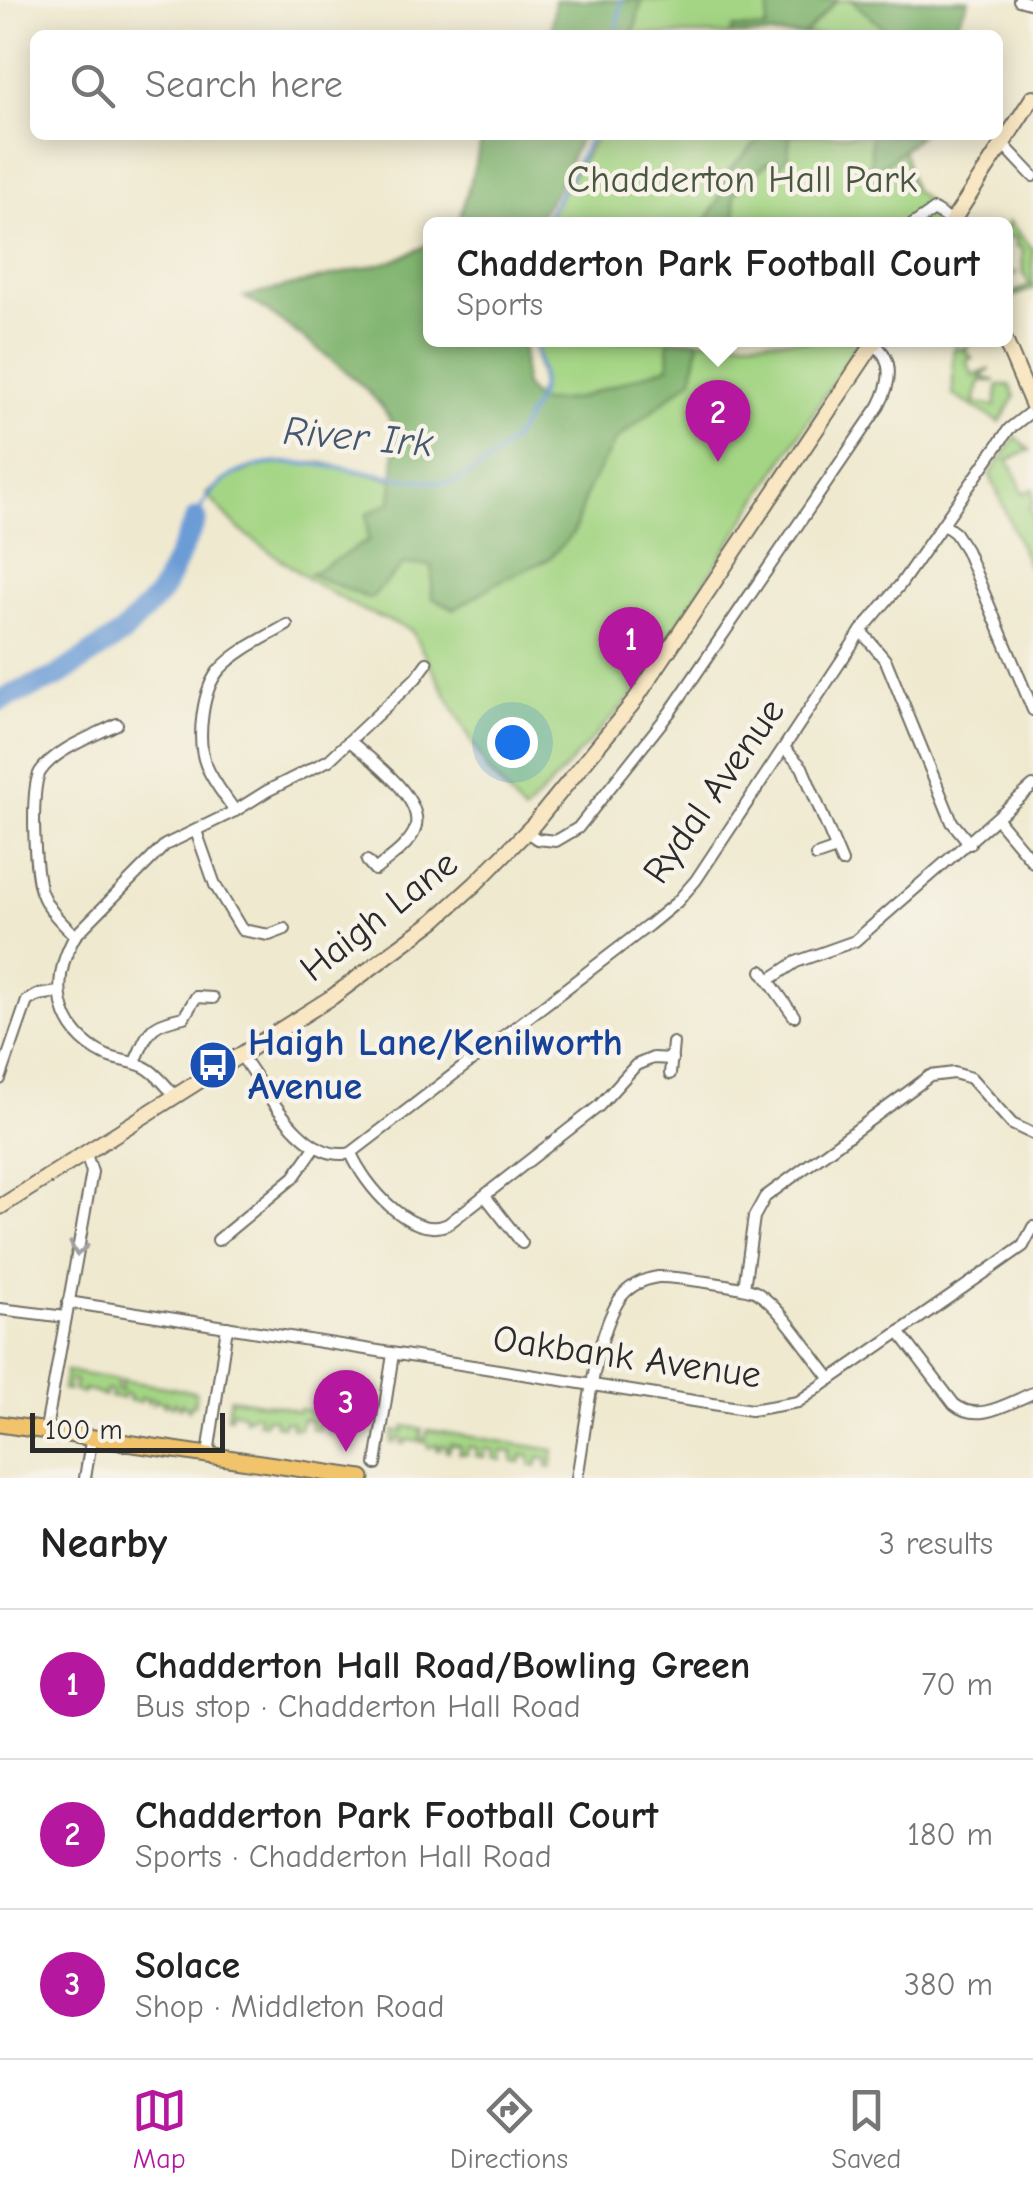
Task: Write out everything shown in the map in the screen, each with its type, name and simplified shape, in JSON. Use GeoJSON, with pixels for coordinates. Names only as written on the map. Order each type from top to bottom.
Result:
{"type":"FeatureCollection","features":[{"type":"Feature","properties":{"kind":"main road"},"geometry":{"type":"LineString","coordinates":[[955,217],[1033,97]]}},
{"type":"Feature","properties":{"kind":"main road","name":"Haigh Lane"},"geometry":{"type":"LineString","coordinates":[[0,1207],[242,1057],[403,946],[531,828],[634,703],[871,347]]}},
{"type":"Feature","properties":{"kind":"main road"},"geometry":{"type":"LineString","coordinates":[[1008,347],[1033,408]]}},
{"type":"Feature","properties":{"kind":"main road"},"geometry":{"type":"LineString","coordinates":[[0,1424],[362,1478]]}},
{"type":"Feature","properties":{"kind":"street"},"geometry":{"type":"LineString","coordinates":[[1019,0],[1033,4]]}},
{"type":"Feature","properties":{"kind":"street"},"geometry":{"type":"LineString","coordinates":[[1003,144],[1033,176]]}},
{"type":"Feature","properties":{"kind":"street"},"geometry":{"type":"LineString","coordinates":[[531,828],[537,839],[556,841],[578,828],[670,712],[879,406],[889,386],[888,359],[879,347]]}},
{"type":"Feature","properties":{"kind":"street","name":"Rydal Avenue"},"geometry":{"type":"LineString","coordinates":[[352,1153],[677,902],[696,880],[862,631],[900,585],[1009,428],[1033,408]]}},
{"type":"Feature","properties":{"kind":"street"},"geometry":{"type":"LineString","coordinates":[[943,524],[966,550],[1033,710]]}},
{"type":"Feature","properties":{"kind":"street"},"geometry":{"type":"LineString","coordinates":[[235,812],[202,752],[204,700],[218,670],[286,625]]}},
{"type":"Feature","properties":{"kind":"street"},"geometry":{"type":"LineString","coordinates":[[862,631],[886,661],[952,822],[970,844]]}},
{"type":"Feature","properties":{"kind":"street"},"geometry":{"type":"LineString","coordinates":[[176,1097],[154,1073],[135,1062],[106,1056],[84,1040],[64,1011],[59,992],[65,954],[75,936],[165,845],[311,772],[350,741],[427,663]]}},
{"type":"Feature","properties":{"kind":"street"},"geometry":{"type":"LineString","coordinates":[[75,936],[52,912],[41,892],[37,876],[35,782],[50,760],[118,724]]}},
{"type":"Feature","properties":{"kind":"street"},"geometry":{"type":"LineString","coordinates":[[350,741],[398,785],[412,802],[416,816],[415,831],[396,851],[375,870],[367,862]]}},
{"type":"Feature","properties":{"kind":"street"},"geometry":{"type":"LineString","coordinates":[[784,748],[802,767],[842,862]]}},
{"type":"Feature","properties":{"kind":"street"},"geometry":{"type":"LineString","coordinates":[[794,1016],[766,976],[855,941],[1033,786]]}},
{"type":"Feature","properties":{"kind":"street"},"geometry":{"type":"LineString","coordinates":[[997,818],[1033,862]]}},
{"type":"Feature","properties":{"kind":"street"},"geometry":{"type":"LineString","coordinates":[[196,831],[215,885],[242,930],[269,934],[286,929]]}},
{"type":"Feature","properties":{"kind":"street"},"geometry":{"type":"LineString","coordinates":[[816,856],[836,848]]}},
{"type":"Feature","properties":{"kind":"street"},"geometry":{"type":"LineString","coordinates":[[0,1079],[27,1001],[59,992]]}},
{"type":"Feature","properties":{"kind":"street"},"geometry":{"type":"LineString","coordinates":[[135,1062],[151,1028],[160,1021],[184,1017],[196,996],[214,998]]}},
{"type":"Feature","properties":{"kind":"street"},"geometry":{"type":"LineString","coordinates":[[670,1074],[673,1043]]}},
{"type":"Feature","properties":{"kind":"street"},"geometry":{"type":"LineString","coordinates":[[242,1057],[292,1125],[315,1148],[336,1155],[352,1153],[372,1189],[422,1228],[437,1229],[599,1106],[636,1064],[653,1058],[672,1059]]}},
{"type":"Feature","properties":{"kind":"street"},"geometry":{"type":"LineString","coordinates":[[744,1288],[754,1218],[765,1197],[930,1076],[954,1073],[971,1078],[1012,1124],[1033,1134]]}},
{"type":"Feature","properties":{"kind":"street"},"geometry":{"type":"LineString","coordinates":[[218,1240],[294,1177],[315,1148]]}},
{"type":"Feature","properties":{"kind":"street"},"geometry":{"type":"LineString","coordinates":[[46,1430],[92,1172],[86,1154]]}},
{"type":"Feature","properties":{"kind":"street"},"geometry":{"type":"LineString","coordinates":[[485,1196],[522,1242]]}},
{"type":"Feature","properties":{"kind":"street","name":"Oakbank Avenue"},"geometry":{"type":"LineString","coordinates":[[68,1302],[751,1410],[798,1402],[1023,1246],[1033,1226]]}},
{"type":"Feature","properties":{"kind":"street"},"geometry":{"type":"LineString","coordinates":[[578,1478],[593,1386],[611,1315],[622,1294],[641,1281],[661,1276],[754,1290],[772,1306],[831,1379]]}},
{"type":"Feature","properties":{"kind":"street"},"geometry":{"type":"LineString","coordinates":[[0,1308],[66,1317]]}},
{"type":"Feature","properties":{"kind":"street"},"geometry":{"type":"LineString","coordinates":[[208,1454],[228,1328]]}},
{"type":"Feature","properties":{"kind":"street"},"geometry":{"type":"LineString","coordinates":[[899,1332],[954,1404],[966,1412],[990,1411],[1033,1393]]}},
{"type":"Feature","properties":{"kind":"street"},"geometry":{"type":"LineString","coordinates":[[376,1464],[393,1354]]}},
{"type":"Feature","properties":{"kind":"street"},"geometry":{"type":"LineString","coordinates":[[85,1478],[92,1436]]}},
{"type":"Feature","properties":{"kind":"green space"},"geometry":{"type":"Polygon","coordinates":[[[555,0],[642,0],[634,30],[552,30],[555,0]]]}},
{"type":"Feature","properties":{"kind":"green space"},"geometry":{"type":"Polygon","coordinates":[[[624,0],[924,0],[913,30],[619,30],[624,0]]]}},
{"type":"Feature","properties":{"kind":"green space"},"geometry":{"type":"Polygon","coordinates":[[[770,0],[837,0],[809,30],[732,30],[766,29],[770,0]]]}},
{"type":"Feature","properties":{"kind":"green space"},"geometry":{"type":"Polygon","coordinates":[[[851,0],[969,0],[954,30],[885,29],[851,0]]]}},
{"type":"Feature","properties":{"kind":"green space"},"geometry":{"type":"Polygon","coordinates":[[[579,140],[558,187],[539,217],[460,217],[481,143],[579,140]]]}},
{"type":"Feature","properties":{"kind":"green space","name":"Chadderton Hall Park"},"geometry":{"type":"Polygon","coordinates":[[[594,140],[900,140],[913,189],[941,214],[939,217],[547,217],[594,140]]]}},
{"type":"Feature","properties":{"kind":"green space"},"geometry":{"type":"Polygon","coordinates":[[[759,140],[790,140],[788,157],[779,167],[767,163],[734,194],[736,217],[708,217],[730,169],[759,140]]]}},
{"type":"Feature","properties":{"kind":"green space"},"geometry":{"type":"Polygon","coordinates":[[[871,140],[914,140],[871,177],[871,140]]]}},
{"type":"Feature","properties":{"kind":"green space"},"geometry":{"type":"Polygon","coordinates":[[[1013,226],[1033,249],[1033,289],[1013,296],[1013,293],[1030,286],[1023,272],[1022,248],[1016,247],[1013,238],[1013,226]]]}},
{"type":"Feature","properties":{"kind":"green space"},"geometry":{"type":"Polygon","coordinates":[[[423,247],[423,347],[523,347],[524,385],[537,402],[575,399],[669,366],[668,347],[698,347],[693,378],[615,441],[587,491],[574,532],[549,559],[500,581],[455,609],[432,598],[432,566],[404,564],[370,599],[310,574],[368,541],[367,514],[391,502],[391,423],[384,410],[354,379],[244,297],[393,261],[423,247]]]}},
{"type":"Feature","properties":{"kind":"green space"},"geometry":{"type":"Polygon","coordinates":[[[535,347],[856,347],[631,697],[524,813],[487,769],[411,630],[360,609],[311,581],[240,530],[206,494],[233,475],[267,464],[323,463],[391,479],[451,482],[515,440],[541,386],[535,347]]]}},
{"type":"Feature","properties":{"kind":"green space"},"geometry":{"type":"Polygon","coordinates":[[[956,347],[968,347],[964,350],[972,358],[967,361],[973,376],[991,369],[980,377],[996,381],[980,381],[974,403],[995,406],[998,386],[1010,385],[1015,397],[1000,422],[953,395],[956,347]]]}},
{"type":"Feature","properties":{"kind":"green space"},"geometry":{"type":"Polygon","coordinates":[[[1016,437],[1030,450],[1007,461],[1023,493],[1033,489],[1033,505],[1029,508],[1033,517],[1033,576],[990,475],[1016,437]]]}},
{"type":"Feature","properties":{"kind":"green space"},"geometry":{"type":"Polygon","coordinates":[[[66,1371],[118,1380],[117,1391],[121,1391],[122,1380],[196,1392],[194,1405],[189,1410],[182,1403],[180,1408],[175,1402],[173,1407],[166,1401],[165,1406],[158,1400],[153,1404],[154,1399],[150,1398],[148,1403],[141,1397],[140,1402],[128,1400],[129,1395],[124,1394],[122,1399],[110,1397],[111,1391],[106,1390],[104,1396],[84,1389],[83,1393],[74,1391],[76,1381],[71,1379],[68,1391],[63,1390],[66,1371]]]}},
{"type":"Feature","properties":{"kind":"green space"},"geometry":{"type":"Polygon","coordinates":[[[230,1398],[298,1412],[299,1409],[344,1416],[343,1426],[338,1425],[335,1433],[329,1432],[327,1423],[320,1422],[318,1430],[311,1429],[310,1420],[302,1419],[300,1428],[292,1428],[292,1422],[275,1425],[275,1419],[258,1422],[259,1415],[255,1414],[245,1420],[245,1415],[232,1410],[231,1417],[227,1417],[230,1398]]]}},
{"type":"Feature","properties":{"kind":"green space"},"geometry":{"type":"Polygon","coordinates":[[[404,1426],[422,1429],[420,1438],[425,1439],[428,1430],[554,1450],[551,1468],[547,1467],[547,1459],[539,1458],[537,1466],[530,1464],[530,1457],[522,1455],[520,1463],[513,1462],[513,1452],[502,1451],[501,1460],[493,1458],[494,1450],[485,1449],[484,1457],[476,1456],[477,1448],[468,1447],[467,1454],[459,1453],[460,1446],[451,1444],[446,1451],[446,1446],[437,1450],[437,1445],[428,1448],[428,1443],[406,1440],[401,1444],[402,1439],[397,1438],[391,1443],[394,1430],[403,1432],[404,1426]]]}},
{"type":"Feature","properties":{"kind":"waterway","name":"River Irk"},"geometry":{"type":"LineString","coordinates":[[617,30],[621,0]]}},
{"type":"Feature","properties":{"kind":"waterway","name":"River Irk"},"geometry":{"type":"LineString","coordinates":[[546,217],[589,140]]}},
{"type":"Feature","properties":{"kind":"waterway","name":"River Irk"},"geometry":{"type":"LineString","coordinates":[[196,519],[213,490],[237,473],[265,465],[328,466],[441,483],[466,477],[508,444],[532,410],[541,380],[536,347]]}},
{"type":"Feature","properties":{"kind":"waterway","name":"River Irk"},"geometry":{"type":"LineString","coordinates":[[0,700],[56,677],[122,634],[161,593],[196,519]]}},
{"type":"Feature","properties":{"kind":"place","name":"Chadderton Park Football Court"},"geometry":{"type":"Point","coordinates":[718,462]}},
{"type":"Feature","properties":{"kind":"place","name":"Chadderton Hall Road/Bowling Green"},"geometry":{"type":"Point","coordinates":[631,689]}},
{"type":"Feature","properties":{"kind":"place","name":"Haigh Lane/Kenilworth Avenue"},"geometry":{"type":"Point","coordinates":[213,1065]}},
{"type":"Feature","properties":{"kind":"place","name":"Solace"},"geometry":{"type":"Point","coordinates":[346,1452]}}]}
